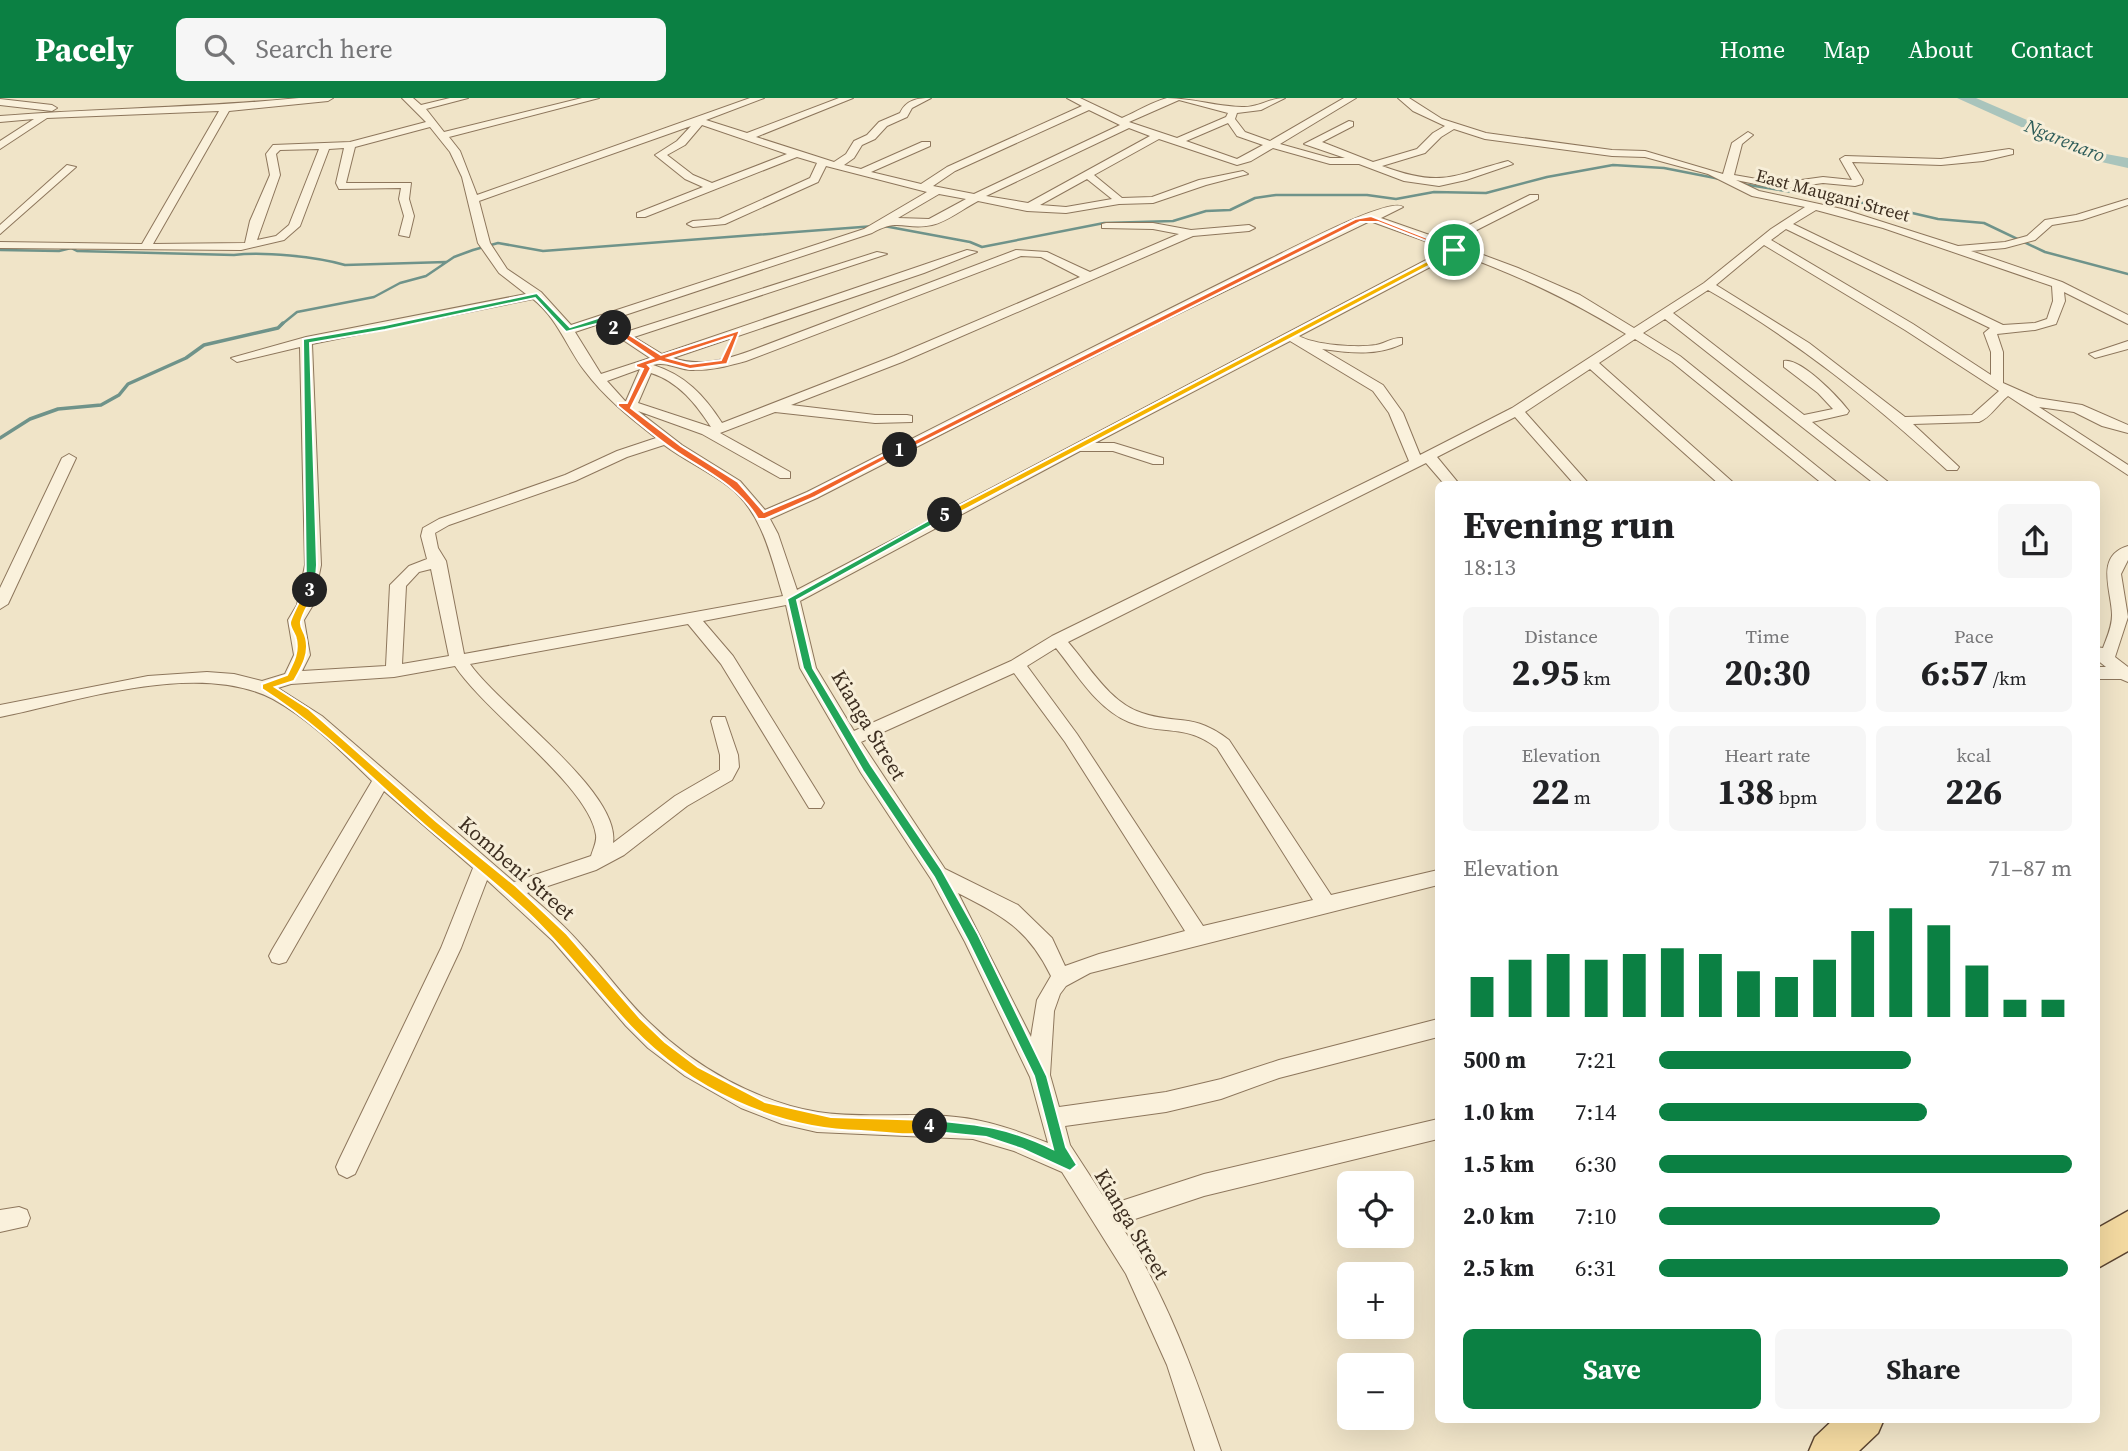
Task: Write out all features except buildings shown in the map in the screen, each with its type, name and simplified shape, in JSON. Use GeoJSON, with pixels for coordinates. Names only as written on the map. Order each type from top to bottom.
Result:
{"type":"FeatureCollection","features":[{"type":"Feature","properties":{"kind":"main road"},"geometry":{"type":"LineString","coordinates":[[2100,1248],[2128,1229]]}},
{"type":"Feature","properties":{"kind":"main road"},"geometry":{"type":"LineString","coordinates":[[1829,1451],[1860,1423]]}},
{"type":"Feature","properties":{"kind":"street"},"geometry":{"type":"LineString","coordinates":[[0,146],[42,111],[52,98]]}},
{"type":"Feature","properties":{"kind":"street"},"geometry":{"type":"LineString","coordinates":[[111,111],[127,98]]}},
{"type":"Feature","properties":{"kind":"street"},"geometry":{"type":"LineString","coordinates":[[206,108],[217,98]]}},
{"type":"Feature","properties":{"kind":"street"},"geometry":{"type":"LineString","coordinates":[[0,119],[42,111],[226,108],[328,98]]}},
{"type":"Feature","properties":{"kind":"street"},"geometry":{"type":"LineString","coordinates":[[413,103],[463,98]]}},
{"type":"Feature","properties":{"kind":"street"},"geometry":{"type":"LineString","coordinates":[[250,245],[275,175],[272,150],[282,145],[349,145],[594,98]]}},
{"type":"Feature","properties":{"kind":"street"},"geometry":{"type":"LineString","coordinates":[[472,200],[759,98]]}},
{"type":"Feature","properties":{"kind":"street"},"geometry":{"type":"LineString","coordinates":[[744,138],[848,98]]}},
{"type":"Feature","properties":{"kind":"street"},"geometry":{"type":"LineString","coordinates":[[693,224],[721,222],[814,180],[829,164],[846,159],[859,143],[883,124],[904,115],[908,106],[926,98]]}},
{"type":"Feature","properties":{"kind":"street"},"geometry":{"type":"LineString","coordinates":[[890,220],[931,222],[974,197],[1176,98]]}},
{"type":"Feature","properties":{"kind":"street"},"geometry":{"type":"LineString","coordinates":[[1182,98],[1205,106],[1221,107],[1241,98]]}},
{"type":"Feature","properties":{"kind":"street"},"geometry":{"type":"LineString","coordinates":[[1176,142],[1232,114],[1256,109],[1280,98]]}},
{"type":"Feature","properties":{"kind":"street"},"geometry":{"type":"LineString","coordinates":[[923,188],[951,169],[1080,101],[1124,124],[1237,162],[1247,159],[1351,98]]}},
{"type":"Feature","properties":{"kind":"street","name":"East Maugani Street"},"geometry":{"type":"LineString","coordinates":[[1403,98],[1416,108],[1452,126],[1517,142],[1645,154],[1712,172],[1756,194],[1815,206],[1956,249],[2027,276],[2058,284],[2128,320]]}},
{"type":"Feature","properties":{"kind":"street"},"geometry":{"type":"LineString","coordinates":[[75,111],[82,99]]}},
{"type":"Feature","properties":{"kind":"street"},"geometry":{"type":"LineString","coordinates":[[0,102],[42,111]]}},
{"type":"Feature","properties":{"kind":"street","name":"Kianga Street"},"geometry":{"type":"LineString","coordinates":[[413,103],[439,129],[455,151],[467,177],[484,243],[503,271],[537,295],[568,330],[599,379],[626,405],[665,440],[735,484],[755,506],[771,534],[792,599],[808,668],[850,740],[938,874],[985,960],[1040,1076],[1060,1149],[1134,1266],[1178,1362],[1208,1451]]}},
{"type":"Feature","properties":{"kind":"street"},"geometry":{"type":"LineString","coordinates":[[1221,107],[1232,114],[1246,137],[1337,162],[1371,163],[1421,151],[1437,135],[1452,126]]}},
{"type":"Feature","properties":{"kind":"street"},"geometry":{"type":"LineString","coordinates":[[145,248],[174,201],[193,160],[226,108]]}},
{"type":"Feature","properties":{"kind":"street"},"geometry":{"type":"LineString","coordinates":[[698,120],[744,138],[860,173],[1027,208],[1066,210],[1119,201],[1153,200],[1203,181],[1243,174]]}},
{"type":"Feature","properties":{"kind":"street"},"geometry":{"type":"LineString","coordinates":[[698,120],[681,144],[660,155],[689,177],[712,187]]}},
{"type":"Feature","properties":{"kind":"street"},"geometry":{"type":"LineString","coordinates":[[1296,150],[1349,124]]}},
{"type":"Feature","properties":{"kind":"street"},"geometry":{"type":"LineString","coordinates":[[1027,208],[1157,135]]}},
{"type":"Feature","properties":{"kind":"street"},"geometry":{"type":"LineString","coordinates":[[1728,176],[1737,143],[1748,135]]}},
{"type":"Feature","properties":{"kind":"street"},"geometry":{"type":"LineString","coordinates":[[1313,142],[1405,177],[1439,183],[1508,164]]}},
{"type":"Feature","properties":{"kind":"street"},"geometry":{"type":"LineString","coordinates":[[860,173],[926,144]]}},
{"type":"Feature","properties":{"kind":"street"},"geometry":{"type":"LineString","coordinates":[[349,145],[341,183],[343,187],[392,183],[407,185],[404,199],[409,216],[405,235]]}},
{"type":"Feature","properties":{"kind":"street"},"geometry":{"type":"LineString","coordinates":[[0,245],[75,244],[145,248],[250,245],[280,238],[291,231],[325,146]]}},
{"type":"Feature","properties":{"kind":"street"},"geometry":{"type":"LineString","coordinates":[[1712,172],[1780,186],[1823,180],[1855,183],[1858,180],[1845,159],[1904,162],[1964,160],[1982,159],[2009,152]]}},
{"type":"Feature","properties":{"kind":"street"},"geometry":{"type":"LineString","coordinates":[[641,215],[795,153]]}},
{"type":"Feature","properties":{"kind":"street"},"geometry":{"type":"LineString","coordinates":[[0,231],[71,167]]}},
{"type":"Feature","properties":{"kind":"street"},"geometry":{"type":"LineString","coordinates":[[1088,173],[1094,183],[1115,194],[1119,201]]}},
{"type":"Feature","properties":{"kind":"street"},"geometry":{"type":"LineString","coordinates":[[568,330],[868,232],[936,191]]}},
{"type":"Feature","properties":{"kind":"street"},"geometry":{"type":"LineString","coordinates":[[1438,244],[1456,238],[1472,226],[1535,197]]}},
{"type":"Feature","properties":{"kind":"street"},"geometry":{"type":"LineString","coordinates":[[1956,249],[2006,245],[2031,238],[2049,222],[2078,218],[2126,202]]}},
{"type":"Feature","properties":{"kind":"street"},"geometry":{"type":"LineString","coordinates":[[850,740],[1017,665],[1058,640],[1254,545],[1517,411],[1708,285],[1785,225],[1815,206]]}},
{"type":"Feature","properties":{"kind":"street"},"geometry":{"type":"LineString","coordinates":[[761,517],[812,495],[1195,300],[1358,221],[1398,207]]}},
{"type":"Feature","properties":{"kind":"street"},"geometry":{"type":"LineString","coordinates":[[1371,218],[1514,270],[1544,285],[1559,288],[1676,359],[1828,481]]}},
{"type":"Feature","properties":{"kind":"street"},"geometry":{"type":"LineString","coordinates":[[1785,225],[1812,235],[1864,264],[1966,309],[2000,328],[2029,329],[2052,321],[2059,301],[2058,284]]}},
{"type":"Feature","properties":{"kind":"street"},"geometry":{"type":"LineString","coordinates":[[1106,226],[1153,226],[1191,233],[1248,228]]}},
{"type":"Feature","properties":{"kind":"street"},"geometry":{"type":"LineString","coordinates":[[714,431],[911,354],[1191,233]]}},
{"type":"Feature","properties":{"kind":"street"},"geometry":{"type":"LineString","coordinates":[[1765,240],[1909,327],[2128,471]]}},
{"type":"Feature","properties":{"kind":"street"},"geometry":{"type":"LineString","coordinates":[[265,686],[290,678],[394,671],[572,641],[792,599],[1078,447],[1297,340],[1454,250]]}},
{"type":"Feature","properties":{"kind":"street"},"geometry":{"type":"LineString","coordinates":[[599,379],[643,367],[660,358],[971,251]]}},
{"type":"Feature","properties":{"kind":"street"},"geometry":{"type":"LineString","coordinates":[[601,320],[660,358],[690,366],[724,362],[831,325],[1020,252],[1043,254],[1090,277]]}},
{"type":"Feature","properties":{"kind":"street"},"geometry":{"type":"LineString","coordinates":[[626,336],[881,254]]}},
{"type":"Feature","properties":{"kind":"street"},"geometry":{"type":"LineString","coordinates":[[1708,285],[1760,313],[1832,364],[1952,467]]}},
{"type":"Feature","properties":{"kind":"street"},"geometry":{"type":"LineString","coordinates":[[237,358],[306,341],[385,328],[537,295]]}},
{"type":"Feature","properties":{"kind":"street"},"geometry":{"type":"LineString","coordinates":[[1665,313],[1880,481]]}},
{"type":"Feature","properties":{"kind":"street"},"geometry":{"type":"LineString","coordinates":[[2000,328],[1990,333],[2007,390]]}},
{"type":"Feature","properties":{"kind":"street"},"geometry":{"type":"LineString","coordinates":[[724,362],[738,332]]}},
{"type":"Feature","properties":{"kind":"street"},"geometry":{"type":"LineString","coordinates":[[1297,340],[1367,351],[1387,347],[1398,341]]}},
{"type":"Feature","properties":{"kind":"street"},"geometry":{"type":"LineString","coordinates":[[1297,340],[1378,388],[1388,397],[1422,459],[1448,481]]}},
{"type":"Feature","properties":{"kind":"street"},"geometry":{"type":"LineString","coordinates":[[290,678],[302,656],[301,637],[295,626],[305,605],[313,565],[306,341]]}},
{"type":"Feature","properties":{"kind":"street"},"geometry":{"type":"LineString","coordinates":[[2095,354],[2128,345]]}},
{"type":"Feature","properties":{"kind":"street"},"geometry":{"type":"LineString","coordinates":[[1590,362],[1724,481]]}},
{"type":"Feature","properties":{"kind":"street"},"geometry":{"type":"LineString","coordinates":[[1788,364],[1823,390],[1842,411],[1801,420]]}},
{"type":"Feature","properties":{"kind":"street"},"geometry":{"type":"LineString","coordinates":[[643,367],[667,374],[685,384],[714,431]]}},
{"type":"Feature","properties":{"kind":"street"},"geometry":{"type":"LineString","coordinates":[[643,367],[626,405],[655,410],[714,431],[785,475]]}},
{"type":"Feature","properties":{"kind":"street"},"geometry":{"type":"LineString","coordinates":[[1899,422],[1974,419],[1982,416],[1988,406],[2007,390]]}},
{"type":"Feature","properties":{"kind":"street"},"geometry":{"type":"LineString","coordinates":[[2007,390],[2034,402],[2077,408],[2107,423],[2128,429]]}},
{"type":"Feature","properties":{"kind":"street"},"geometry":{"type":"LineString","coordinates":[[763,413],[807,410],[868,420],[907,419]]}},
{"type":"Feature","properties":{"kind":"street"},"geometry":{"type":"LineString","coordinates":[[1517,411],[1579,481]]}},
{"type":"Feature","properties":{"kind":"street"},"geometry":{"type":"LineString","coordinates":[[598,860],[605,836],[601,821],[587,796],[485,692],[458,659],[438,561],[427,537],[428,531],[434,526],[570,478],[622,454],[665,440]]}},
{"type":"Feature","properties":{"kind":"street"},"geometry":{"type":"LineString","coordinates":[[1078,447],[1114,447],[1158,461]]}},
{"type":"Feature","properties":{"kind":"street"},"geometry":{"type":"LineString","coordinates":[[0,604],[69,458]]}},
{"type":"Feature","properties":{"kind":"street"},"geometry":{"type":"LineString","coordinates":[[2126,674],[2100,661],[2120,615],[2113,572],[2117,561],[2128,551]]}},
{"type":"Feature","properties":{"kind":"street"},"geometry":{"type":"LineString","coordinates":[[394,671],[398,585],[414,569],[438,561]]}},
{"type":"Feature","properties":{"kind":"street"},"geometry":{"type":"LineString","coordinates":[[691,617],[727,660],[815,803]]}},
{"type":"Feature","properties":{"kind":"street"},"geometry":{"type":"LineString","coordinates":[[1058,640],[1124,713],[1147,720],[1193,724],[1210,731],[1326,904]]}},
{"type":"Feature","properties":{"kind":"street"},"geometry":{"type":"LineString","coordinates":[[1017,665],[1071,738],[1198,935]]}},
{"type":"Feature","properties":{"kind":"street","name":"Kombeni Street"},"geometry":{"type":"LineString","coordinates":[[0,711],[179,679],[221,678],[265,686],[305,712],[512,890],[563,937],[635,1022],[660,1047],[693,1071],[763,1108],[831,1124],[955,1126],[986,1131],[1025,1143],[1070,1165]]}},
{"type":"Feature","properties":{"kind":"street"},"geometry":{"type":"LineString","coordinates":[[512,890],[598,860],[618,850],[681,802],[726,775],[730,767],[729,755],[719,721]]}},
{"type":"Feature","properties":{"kind":"street"},"geometry":{"type":"LineString","coordinates":[[279,956],[382,779]]}},
{"type":"Feature","properties":{"kind":"street"},"geometry":{"type":"LineString","coordinates":[[347,1167],[451,948],[483,865]]}},
{"type":"Feature","properties":{"kind":"street"},"geometry":{"type":"LineString","coordinates":[[938,874],[1011,911],[1045,944],[1061,977]]}},
{"type":"Feature","properties":{"kind":"street"},"geometry":{"type":"LineString","coordinates":[[1040,1076],[1044,1014],[1053,989],[1061,977],[1112,958],[1198,935],[1435,878]]}},
{"type":"Feature","properties":{"kind":"street"},"geometry":{"type":"LineString","coordinates":[[1052,1118],[1166,1101],[1221,1089],[1279,1069],[1435,1029]]}},
{"type":"Feature","properties":{"kind":"street"},"geometry":{"type":"LineString","coordinates":[[1104,1218],[1204,1185],[1435,1130]]}},
{"type":"Feature","properties":{"kind":"waterway","name":"Ngarenaro"},"geometry":{"type":"LineString","coordinates":[[1964,98],[2102,158],[2128,163]]}},
{"type":"Feature","properties":{"kind":"waterway"},"geometry":{"type":"LineString","coordinates":[[884,226],[970,242],[982,247],[1104,223],[1173,221],[1206,211],[1230,210],[1255,198],[1276,195],[1367,195],[1396,199],[1434,192],[1486,193],[1547,177],[1613,165],[1664,168],[1720,179]]}},
{"type":"Feature","properties":{"kind":"waterway"},"geometry":{"type":"LineString","coordinates":[[1742,184],[1882,206],[1938,219],[1984,223],[2045,252],[2128,274]]}},
{"type":"Feature","properties":{"kind":"waterway"},"geometry":{"type":"LineString","coordinates":[[281,325],[297,312],[374,297],[400,283],[426,276],[454,257],[498,243],[543,251],[875,226]]}},
{"type":"Feature","properties":{"kind":"waterway"},"geometry":{"type":"LineString","coordinates":[[0,250],[59,251],[71,248],[77,251],[274,254],[345,265],[446,262]]}},
{"type":"Feature","properties":{"kind":"waterway"},"geometry":{"type":"LineString","coordinates":[[0,438],[30,419],[58,409],[101,405],[119,395],[128,384],[186,358],[204,345],[278,328],[281,325]]}},
{"type":"Feature","properties":{"kind":"route"},"geometry":{"type":"LineString","coordinates":[[1454,250],[954,511],[792,599],[808,668],[867,768],[938,874],[973,938],[1040,1076],[1060,1149],[1070,1165],[1025,1143],[986,1131],[955,1126],[831,1124],[796,1118],[763,1108],[693,1071],[660,1047],[635,1022],[563,937],[512,890],[432,825],[305,712],[265,686],[290,678],[302,656],[301,637],[295,626],[298,613],[305,605],[313,565],[305,384],[306,341],[385,328],[537,295],[568,330],[601,320],[660,358],[738,332],[724,362],[690,366],[674,364],[660,358],[639,366],[647,368],[638,390],[630,405],[621,404],[702,466],[735,484],[761,517],[812,495],[1151,322],[1358,221],[1371,218],[1381,221],[1454,250]]}}]}
